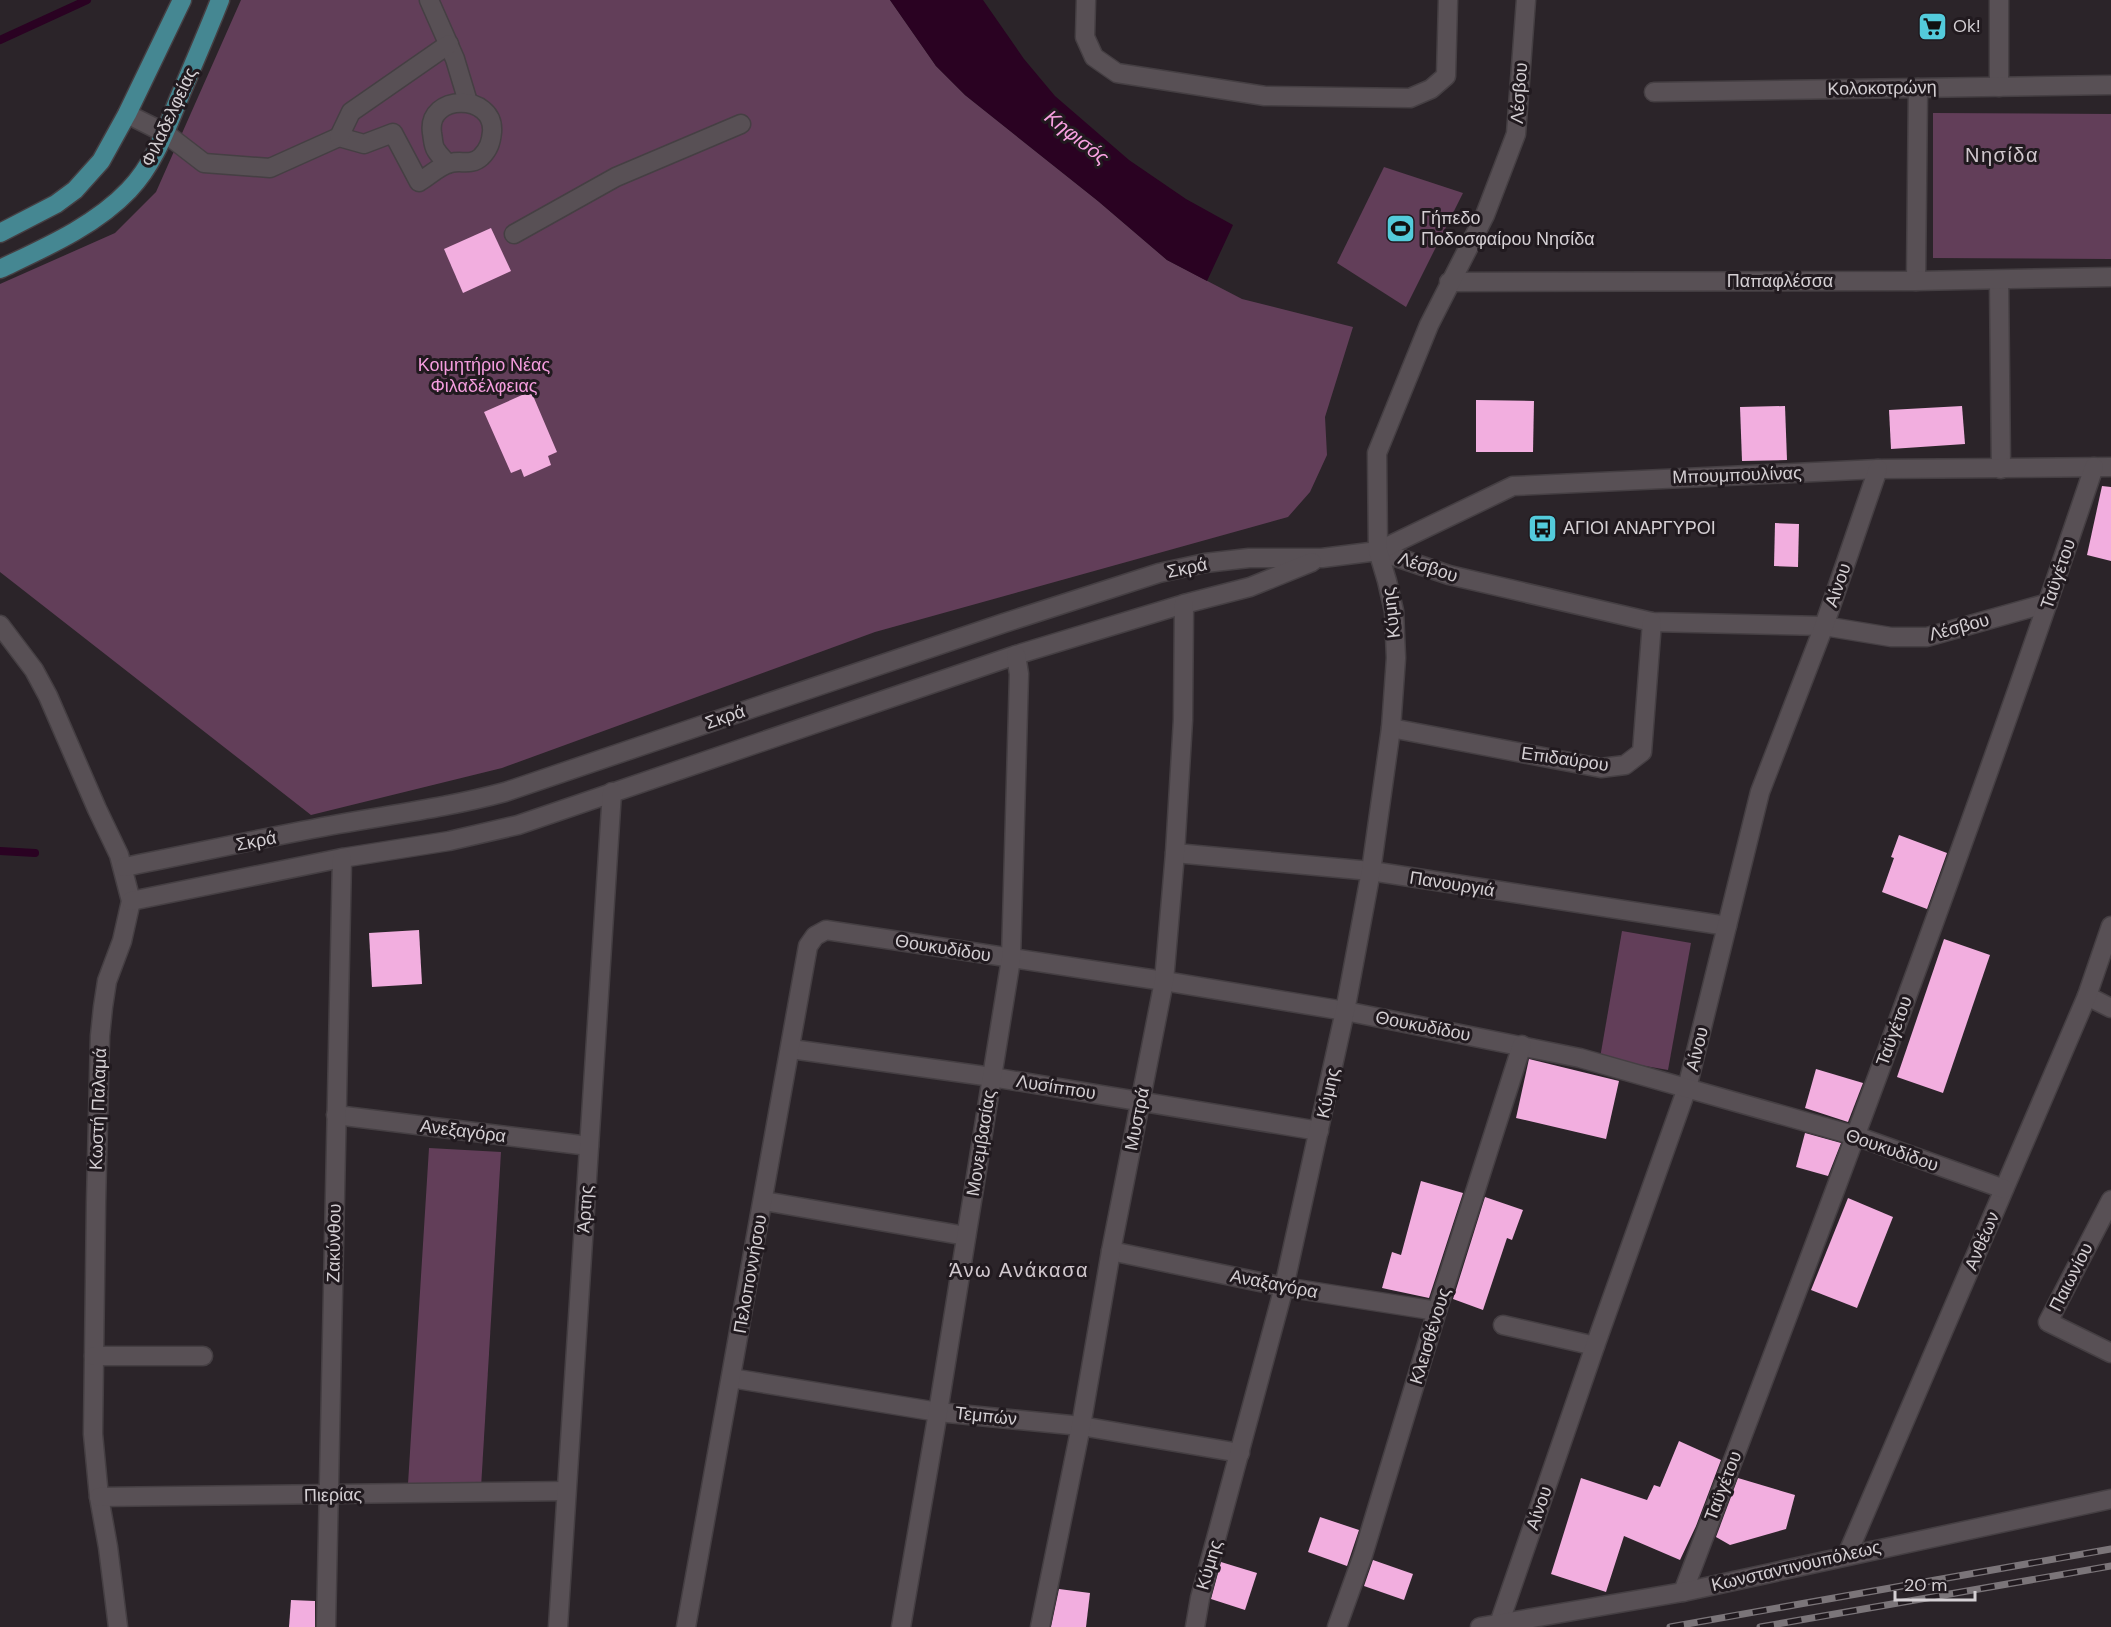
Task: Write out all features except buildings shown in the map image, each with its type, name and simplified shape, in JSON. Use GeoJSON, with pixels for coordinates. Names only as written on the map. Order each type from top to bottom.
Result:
{"type":"FeatureCollection","features":[{"type":"Feature","properties":{"kind":"main road"},"geometry":{"type":"LineString","coordinates":[[0,233],[56,204],[75,190],[101,161],[127,114],[182,0]]}},
{"type":"Feature","properties":{"kind":"main road","name":"Φιλαδελφείας"},"geometry":{"type":"LineString","coordinates":[[0,269],[40,250],[106,210],[128,192],[140,178],[165,133],[218,6]]}},
{"type":"Feature","properties":{"kind":"street"},"geometry":{"type":"LineString","coordinates":[[429,0],[449,44],[468,102]]}},
{"type":"Feature","properties":{"kind":"street"},"geometry":{"type":"LineString","coordinates":[[1086,0],[1085,37],[1094,57],[1117,73],[1265,96],[1410,98],[1431,89],[1446,76],[1448,0]]}},
{"type":"Feature","properties":{"kind":"street","name":"Λέσβου"},"geometry":{"type":"LineString","coordinates":[[1526,0],[1516,134],[1485,215],[1429,324],[1377,453],[1378,551],[1449,576],[1652,622],[1824,626],[1892,637],[1927,637],[2049,603]]}},
{"type":"Feature","properties":{"kind":"street"},"geometry":{"type":"LineString","coordinates":[[1999,0],[1999,87]]}},
{"type":"Feature","properties":{"kind":"street"},"geometry":{"type":"LineString","coordinates":[[339,137],[351,112],[449,44]]}},
{"type":"Feature","properties":{"kind":"street","name":"Κολοκοτρώνη"},"geometry":{"type":"LineString","coordinates":[[1654,92],[2111,85]]}},
{"type":"Feature","properties":{"kind":"street"},"geometry":{"type":"LineString","coordinates":[[1916,281],[1918,88]]}},
{"type":"Feature","properties":{"kind":"street"},"geometry":{"type":"LineString","coordinates":[[127,114],[165,133],[204,163],[270,168],[339,137],[364,144],[393,133],[419,182],[448,164],[466,164],[480,158],[491,144],[492,126],[484,111],[468,102],[452,102],[439,111],[431,125],[434,148],[448,164]]}},
{"type":"Feature","properties":{"kind":"street"},"geometry":{"type":"LineString","coordinates":[[514,234],[616,177],[741,124]]}},
{"type":"Feature","properties":{"kind":"street","name":"Παπαφλέσσα"},"geometry":{"type":"LineString","coordinates":[[1449,282],[1916,281],[2111,277]]}},
{"type":"Feature","properties":{"kind":"street"},"geometry":{"type":"LineString","coordinates":[[2000,280],[2001,469]]}},
{"type":"Feature","properties":{"kind":"street","name":"Μπουμπουλίνας"},"geometry":{"type":"LineString","coordinates":[[1378,551],[1505,489],[1522,484],[1878,470],[2103,467]]}},
{"type":"Feature","properties":{"kind":"street","name":"Ταϋγέτου"},"geometry":{"type":"LineString","coordinates":[[1683,1592],[1856,1136],[2049,603],[2103,467]]}},
{"type":"Feature","properties":{"kind":"street","name":"Αίνου"},"geometry":{"type":"LineString","coordinates":[[1499,1624],[1594,1346],[1687,1088],[1760,792],[1824,626],[1878,470]]}},
{"type":"Feature","properties":{"kind":"street","name":"Σκρά"},"geometry":{"type":"LineString","coordinates":[[124,867],[338,824],[441,808],[505,792],[1004,623],[1159,573],[1205,563],[1248,558],[1322,558],[1378,551]]}},
{"type":"Feature","properties":{"kind":"street","name":"Κύμης"},"geometry":{"type":"LineString","coordinates":[[1195,1627],[1200,1598],[1284,1287],[1345,1011],[1371,871],[1390,728],[1395,658],[1394,611],[1378,551]]}},
{"type":"Feature","properties":{"kind":"street","name":"Σκρά"},"geometry":{"type":"LineString","coordinates":[[131,901],[342,858],[449,841],[518,825],[1016,655],[1184,604],[1250,587],[1322,558]]}},
{"type":"Feature","properties":{"kind":"street","name":"Μυστρά"},"geometry":{"type":"LineString","coordinates":[[1040,1627],[1081,1426],[1111,1251],[1164,981],[1183,720],[1184,604]]}},
{"type":"Feature","properties":{"kind":"street","name":"Επιδαύρου"},"geometry":{"type":"LineString","coordinates":[[1390,728],[1601,768],[1625,765],[1642,752],[1652,622]]}},
{"type":"Feature","properties":{"kind":"street","name":"Κωστή Παλαμά"},"geometry":{"type":"LineString","coordinates":[[0,625],[34,670],[48,696],[124,867],[131,901],[122,940],[107,981],[101,1026],[96,1203],[93,1434],[99,1497],[108,1547],[117,1627]]}},
{"type":"Feature","properties":{"kind":"street","name":"Μονεμβασίας"},"geometry":{"type":"LineString","coordinates":[[901,1627],[1011,959],[1018,674],[1016,655]]}},
{"type":"Feature","properties":{"kind":"street","name":"Άρτης"},"geometry":{"type":"LineString","coordinates":[[558,1627],[612,792]]}},
{"type":"Feature","properties":{"kind":"street","name":"Πανουργιά"},"geometry":{"type":"LineString","coordinates":[[1175,853],[1371,871],[1727,926]]}},
{"type":"Feature","properties":{"kind":"street","name":"Ζακύνθου"},"geometry":{"type":"LineString","coordinates":[[326,1627],[342,858]]}},
{"type":"Feature","properties":{"kind":"street","name":"Ανθέων"},"geometry":{"type":"LineString","coordinates":[[1847,1555],[2087,996],[2111,926]]}},
{"type":"Feature","properties":{"kind":"street","name":"Θουκυδίδου"},"geometry":{"type":"LineString","coordinates":[[826,930],[1164,981],[1345,1011],[1522,1045],[1580,1058],[1856,1136],[2004,1189]]}},
{"type":"Feature","properties":{"kind":"street","name":"Πελοποννήσου"},"geometry":{"type":"LineString","coordinates":[[686,1627],[808,946],[815,936],[826,930]]}},
{"type":"Feature","properties":{"kind":"street"},"geometry":{"type":"LineString","coordinates":[[2087,996],[2111,1008]]}},
{"type":"Feature","properties":{"kind":"street","name":"Κλεισθένους"},"geometry":{"type":"LineString","coordinates":[[1337,1627],[1363,1555],[1437,1311],[1522,1045]]}},
{"type":"Feature","properties":{"kind":"street","name":"Λυσίππου"},"geometry":{"type":"LineString","coordinates":[[791,1049],[992,1077],[1319,1131]]}},
{"type":"Feature","properties":{"kind":"street","name":"Ανεξαγόρα"},"geometry":{"type":"LineString","coordinates":[[336,1115],[589,1146]]}},
{"type":"Feature","properties":{"kind":"street","name":"Παιωνίου"},"geometry":{"type":"LineString","coordinates":[[2111,1200],[2048,1322],[2111,1353]]}},
{"type":"Feature","properties":{"kind":"street"},"geometry":{"type":"LineString","coordinates":[[764,1201],[966,1236]]}},
{"type":"Feature","properties":{"kind":"street","name":"Αναξαγόρα"},"geometry":{"type":"LineString","coordinates":[[1111,1251],[1284,1287],[1437,1311]]}},
{"type":"Feature","properties":{"kind":"street"},"geometry":{"type":"LineString","coordinates":[[1503,1325],[1594,1346]]}},
{"type":"Feature","properties":{"kind":"street"},"geometry":{"type":"LineString","coordinates":[[94,1356],[203,1356]]}},
{"type":"Feature","properties":{"kind":"street","name":"Τεμπών"},"geometry":{"type":"LineString","coordinates":[[731,1378],[938,1412],[1081,1426],[1240,1454]]}},
{"type":"Feature","properties":{"kind":"street","name":"Πιερίας"},"geometry":{"type":"LineString","coordinates":[[99,1497],[566,1491]]}},
{"type":"Feature","properties":{"kind":"street","name":"Κωνσταντινουπόλεως"},"geometry":{"type":"LineString","coordinates":[[1480,1627],[1683,1592],[2111,1499]]}},
{"type":"Feature","properties":{"kind":"green space","name":"Κοιμητήριο Νέας Φιλαδέλφειας"},"geometry":{"type":"Polygon","coordinates":[[[241,0],[890,0],[936,66],[965,95],[1098,201],[1167,260],[1242,299],[1353,327],[1325,417],[1327,455],[1310,492],[1288,517],[875,632],[502,768],[311,815],[0,572],[0,284],[115,233],[156,192],[241,0]]]}},
{"type":"Feature","properties":{"kind":"green space"},"geometry":{"type":"Polygon","coordinates":[[[1933,113],[2111,114],[2111,259],[1933,258],[1933,113]]]}},
{"type":"Feature","properties":{"kind":"green space","name":"Γήπεδο Ποδοσφαίρου Νησίδα"},"geometry":{"type":"Polygon","coordinates":[[[1384,167],[1463,193],[1406,307],[1337,263],[1384,167]]]}},
{"type":"Feature","properties":{"kind":"green space"},"geometry":{"type":"Polygon","coordinates":[[[1622,931],[1691,943],[1668,1070],[1600,1058],[1622,931]]]}},
{"type":"Feature","properties":{"kind":"green space"},"geometry":{"type":"Polygon","coordinates":[[[429,1148],[501,1152],[481,1488],[408,1484],[429,1148]]]}},
{"type":"Feature","properties":{"kind":"water"},"geometry":{"type":"Polygon","coordinates":[[[890,0],[983,0],[1024,59],[1055,96],[1129,160],[1186,199],[1233,225],[1207,281],[1167,260],[1098,201],[965,95],[936,66],[890,0]]]}},
{"type":"Feature","properties":{"kind":"waterway","name":"Κηφισός"},"geometry":{"type":"LineString","coordinates":[[0,40],[87,0]]}},
{"type":"Feature","properties":{"kind":"waterway"},"geometry":{"type":"LineString","coordinates":[[0,851],[35,853]]}},
{"type":"Feature","properties":{"kind":"railway"},"geometry":{"type":"LineString","coordinates":[[1670,1627],[2111,1549]]}},
{"type":"Feature","properties":{"kind":"railway"},"geometry":{"type":"LineString","coordinates":[[1760,1627],[2111,1566]]}},
{"type":"Feature","properties":{"kind":"place","name":"Ok!"},"geometry":{"type":"Point","coordinates":[1932,26]}},
{"type":"Feature","properties":{"kind":"place","name":"Γήπεδο Ποδοσφαίρου Νησίδα"},"geometry":{"type":"Point","coordinates":[1400,228]}},
{"type":"Feature","properties":{"kind":"place","name":"ΑΓΙΟΙ ΑΝΑΡΓΥΡΟΙ"},"geometry":{"type":"Point","coordinates":[1542,528]}},
{"type":"Feature","properties":{"kind":"district","name":"Νησίδα"},"geometry":{"type":"Point","coordinates":[2002,155]}},
{"type":"Feature","properties":{"kind":"district","name":"Άνω Ανάκασα"},"geometry":{"type":"Point","coordinates":[1019,1270]}}]}
